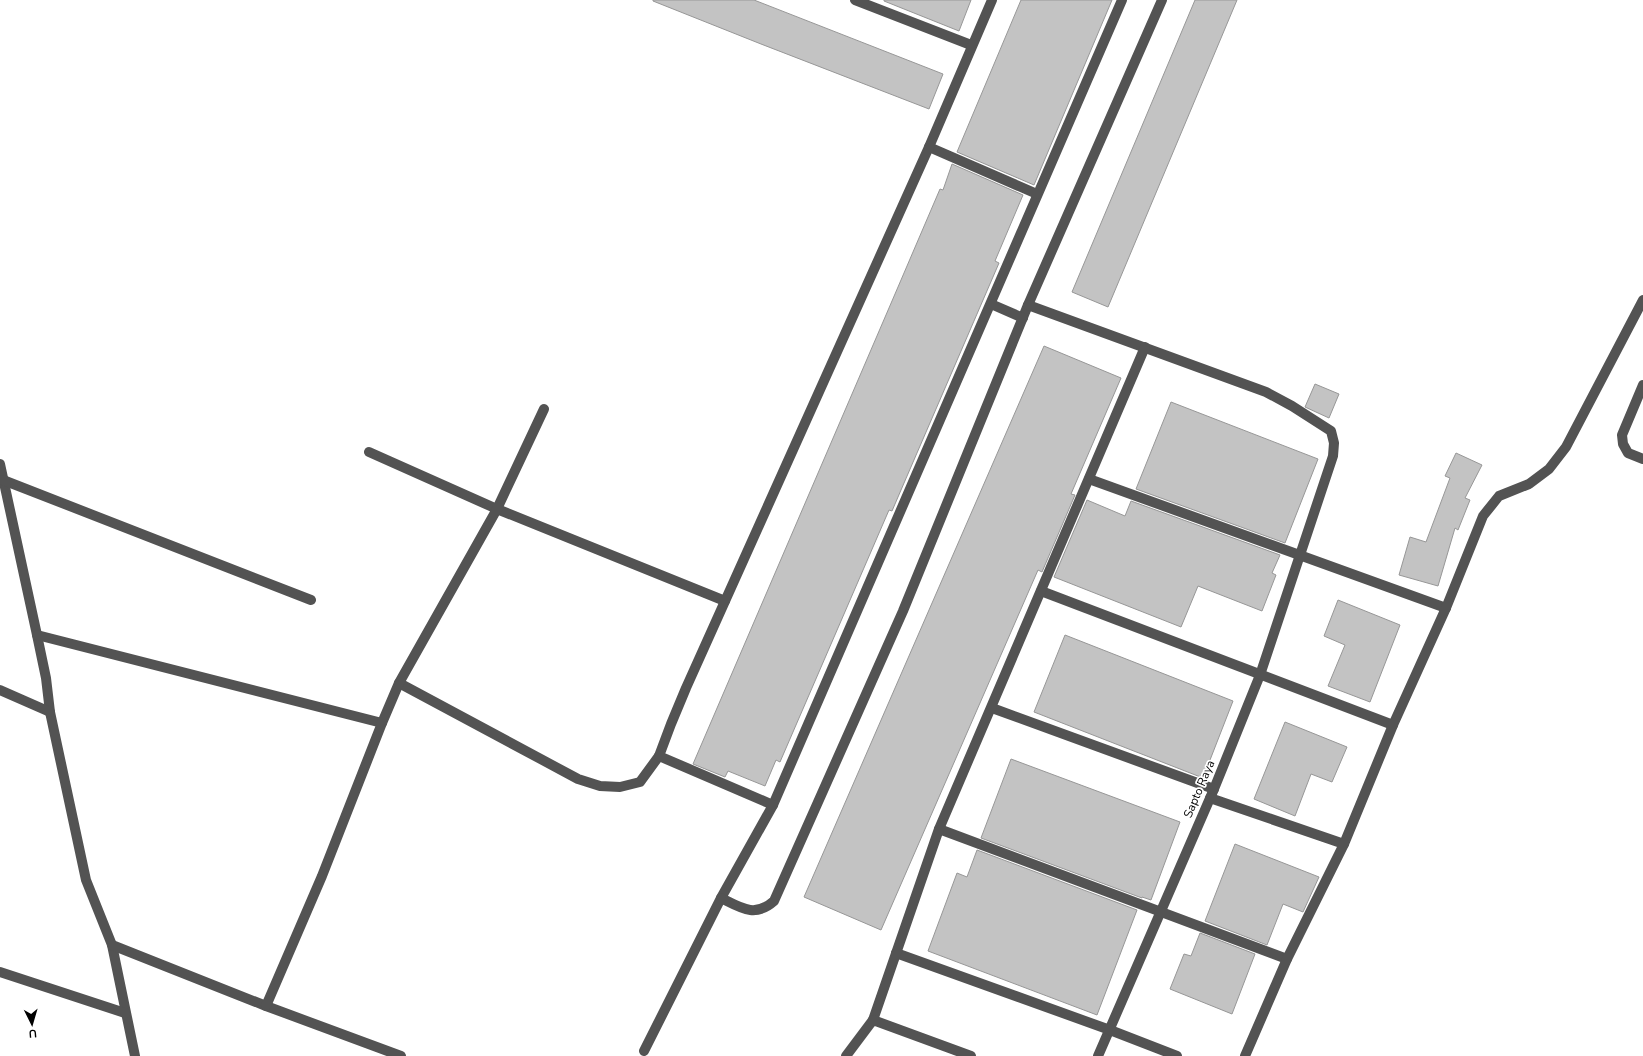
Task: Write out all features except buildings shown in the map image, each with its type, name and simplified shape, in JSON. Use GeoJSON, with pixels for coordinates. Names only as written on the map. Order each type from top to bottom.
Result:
{"type":"FeatureCollection","features":[{"type":"Feature","properties":{"kind":"street"},"geometry":{"type":"LineString","coordinates":[[855,0],[971,45]]}},
{"type":"Feature","properties":{"kind":"street"},"geometry":{"type":"LineString","coordinates":[[399,683],[578,779],[600,786],[620,787],[640,782],[659,756],[670,724],[929,147],[971,45],[992,0]]}},
{"type":"Feature","properties":{"kind":"street"},"geometry":{"type":"LineString","coordinates":[[644,1051],[721,898],[773,806],[1122,0]]}},
{"type":"Feature","properties":{"kind":"street"},"geometry":{"type":"LineString","coordinates":[[721,898],[753,912],[766,909],[774,902],[903,610],[1028,305],[1162,0]]}},
{"type":"Feature","properties":{"kind":"street"},"geometry":{"type":"LineString","coordinates":[[929,147],[1037,194]]}},
{"type":"Feature","properties":{"kind":"street"},"geometry":{"type":"LineString","coordinates":[[1245,1056],[1287,959],[1344,844],[1393,725],[1446,608],[1483,516],[1499,496],[1529,484],[1548,470],[1566,447],[1640,316],[1643,300]]}},
{"type":"Feature","properties":{"kind":"street"},"geometry":{"type":"LineString","coordinates":[[991,304],[1023,318]]}},
{"type":"Feature","properties":{"kind":"street"},"geometry":{"type":"LineString","coordinates":[[846,1056],[873,1020],[939,829],[1145,347],[1028,305]]}},
{"type":"Feature","properties":{"kind":"street","name":"Sapto Raya"},"geometry":{"type":"LineString","coordinates":[[1098,1056],[1212,794],[1260,675],[1333,456],[1334,443],[1332,431],[1266,392],[1145,347]]}},
{"type":"Feature","properties":{"kind":"street"},"geometry":{"type":"LineString","coordinates":[[1643,385],[1622,435],[1623,444],[1628,453],[1643,459]]}},
{"type":"Feature","properties":{"kind":"street"},"geometry":{"type":"LineString","coordinates":[[266,1006],[322,876],[399,683],[497,509],[544,409]]}},
{"type":"Feature","properties":{"kind":"street"},"geometry":{"type":"LineString","coordinates":[[369,452],[497,509],[725,601]]}},
{"type":"Feature","properties":{"kind":"street"},"geometry":{"type":"LineString","coordinates":[[0,464],[46,678],[50,712],[86,880],[112,946],[135,1056]]}},
{"type":"Feature","properties":{"kind":"street"},"geometry":{"type":"LineString","coordinates":[[1089,479],[1301,554],[1446,608]]}},
{"type":"Feature","properties":{"kind":"street"},"geometry":{"type":"LineString","coordinates":[[3,480],[311,600]]}},
{"type":"Feature","properties":{"kind":"street"},"geometry":{"type":"LineString","coordinates":[[1041,591],[1393,725]]}},
{"type":"Feature","properties":{"kind":"street"},"geometry":{"type":"LineString","coordinates":[[37,635],[382,723]]}},
{"type":"Feature","properties":{"kind":"street"},"geometry":{"type":"LineString","coordinates":[[0,690],[50,712]]}},
{"type":"Feature","properties":{"kind":"street"},"geometry":{"type":"LineString","coordinates":[[992,708],[1344,844]]}},
{"type":"Feature","properties":{"kind":"street"},"geometry":{"type":"LineString","coordinates":[[659,756],[773,806]]}},
{"type":"Feature","properties":{"kind":"street"},"geometry":{"type":"LineString","coordinates":[[939,829],[1287,959]]}},
{"type":"Feature","properties":{"kind":"street"},"geometry":{"type":"LineString","coordinates":[[112,946],[266,1006],[401,1056]]}},
{"type":"Feature","properties":{"kind":"street"},"geometry":{"type":"LineString","coordinates":[[896,953],[1110,1030],[1177,1056]]}},
{"type":"Feature","properties":{"kind":"street"},"geometry":{"type":"LineString","coordinates":[[0,972],[125,1013]]}},
{"type":"Feature","properties":{"kind":"street"},"geometry":{"type":"LineString","coordinates":[[873,1020],[971,1056]]}}]}
